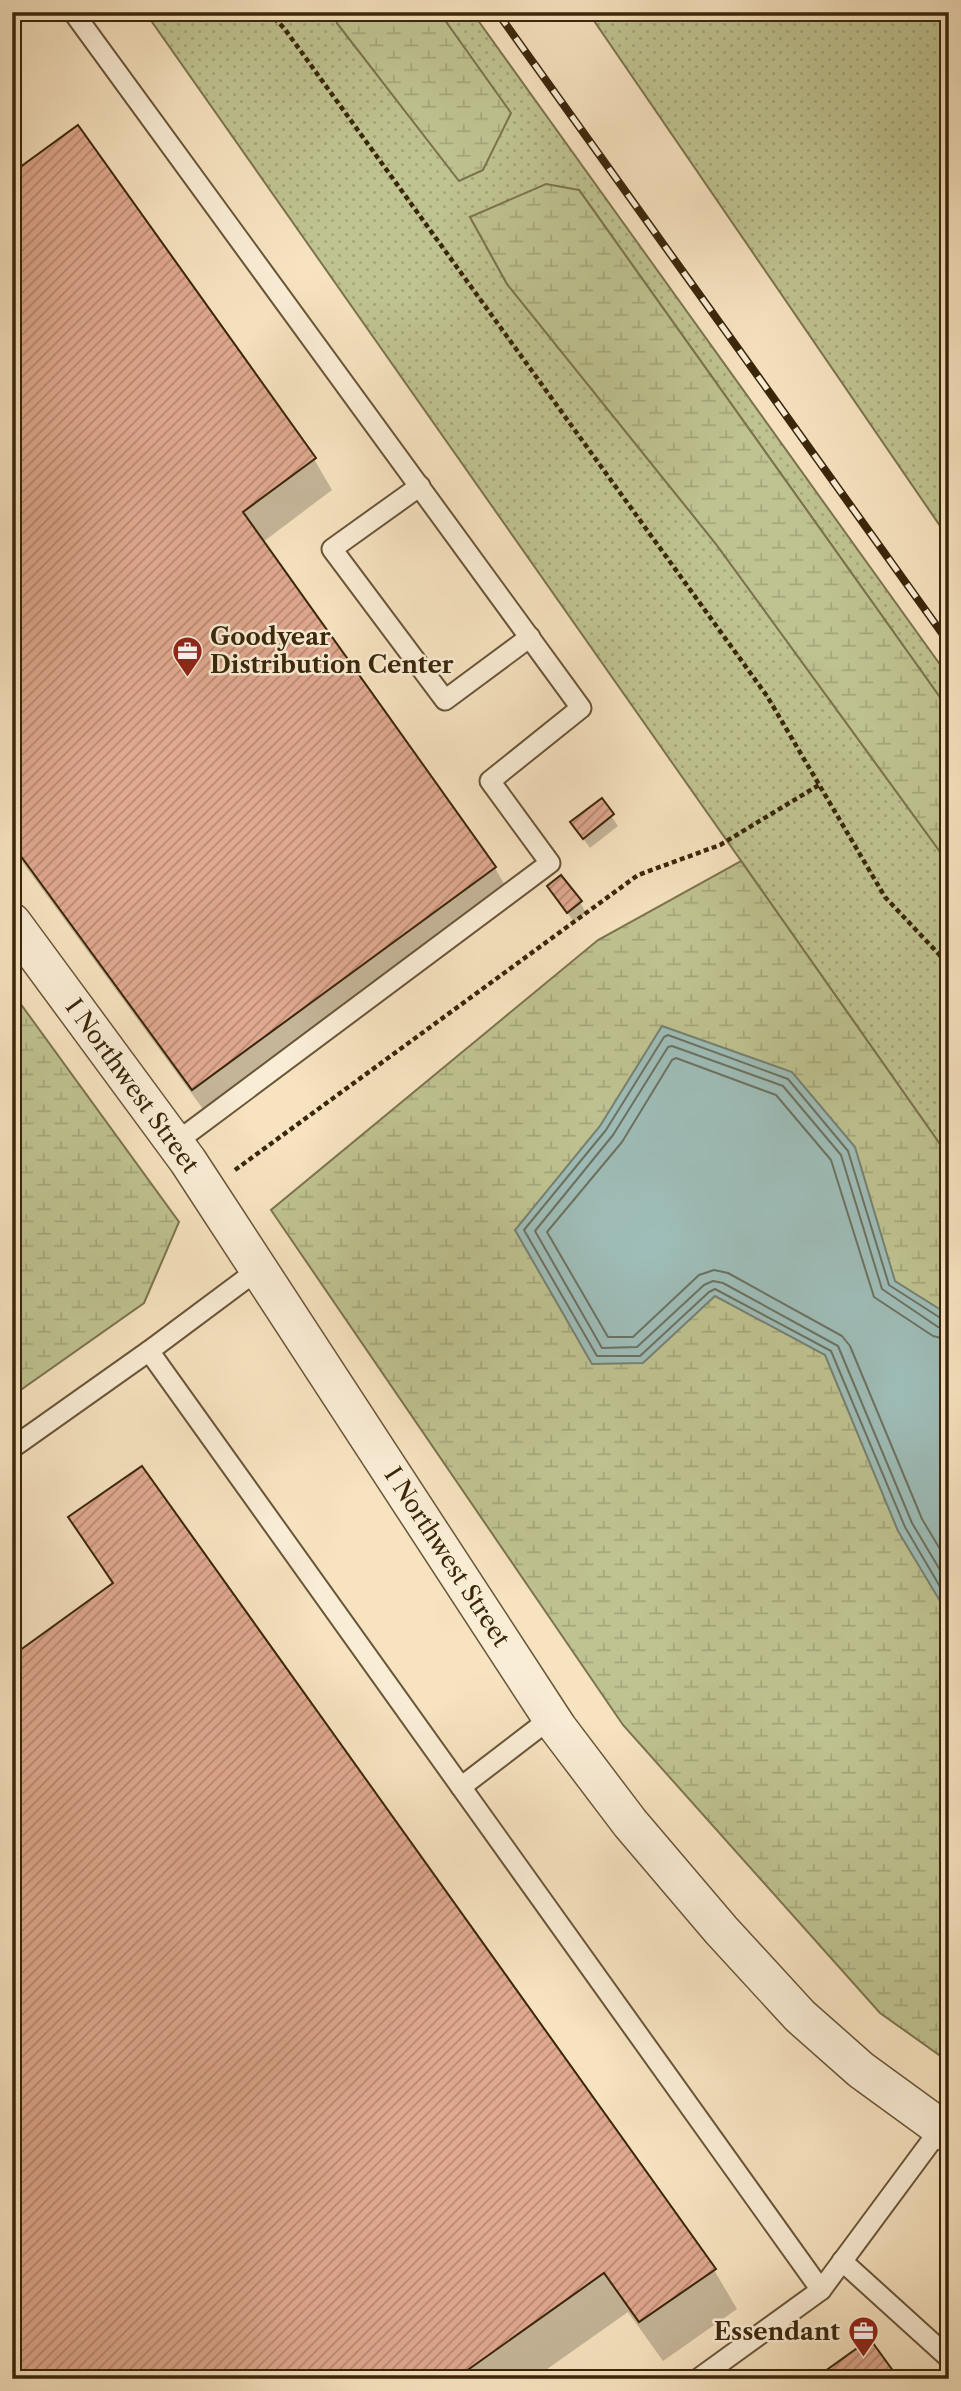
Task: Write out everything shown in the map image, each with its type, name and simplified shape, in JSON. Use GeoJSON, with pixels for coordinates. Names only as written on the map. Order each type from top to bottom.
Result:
{"type":"FeatureCollection","features":[{"type":"Feature","properties":{"kind":"street","name":"I Northwest Street"},"geometry":{"type":"LineString","coordinates":[[12,922],[208,1191],[551,1718],[630,1824],[721,1930],[800,2016],[860,2070],[945,2131]]}},
{"type":"Feature","properties":{"kind":"lane"},"geometry":{"type":"LineString","coordinates":[[73,12],[581,708],[490,781],[550,863],[175,1143]]}},
{"type":"Feature","properties":{"kind":"lane"},"geometry":{"type":"LineString","coordinates":[[420,486],[332,549],[445,700],[530,637]]}},
{"type":"Feature","properties":{"kind":"lane"},"geometry":{"type":"LineString","coordinates":[[12,1448],[259,1269]]}},
{"type":"Feature","properties":{"kind":"lane"},"geometry":{"type":"LineString","coordinates":[[149,1351],[821,2290]]}},
{"type":"Feature","properties":{"kind":"lane"},"geometry":{"type":"LineString","coordinates":[[461,1787],[551,1718]]}},
{"type":"Feature","properties":{"kind":"lane"},"geometry":{"type":"LineString","coordinates":[[698,2379],[821,2290],[945,2131]]}},
{"type":"Feature","properties":{"kind":"lane"},"geometry":{"type":"LineString","coordinates":[[842,2262],[949,2358]]}},
{"type":"Feature","properties":{"kind":"path"},"geometry":{"type":"LineString","coordinates":[[268,12],[292,40],[759,684],[885,897],[949,965]]}},
{"type":"Feature","properties":{"kind":"path"},"geometry":{"type":"LineString","coordinates":[[208,1191],[638,875],[720,845],[819,785]]}},
{"type":"Feature","properties":{"kind":"green space"},"geometry":{"type":"Polygon","coordinates":[[[145,12],[335,12],[337,23],[459,180],[510,113],[439,12],[472,12],[949,677],[949,710],[579,190],[470,217],[507,284],[716,544],[949,864],[949,1157],[145,12]]]}},
{"type":"Feature","properties":{"kind":"green space"},"geometry":{"type":"Polygon","coordinates":[[[335,12],[439,12],[511,113],[483,170],[459,181],[337,23],[335,12]]]}},
{"type":"Feature","properties":{"kind":"green space"},"geometry":{"type":"Polygon","coordinates":[[[588,12],[949,12],[949,539],[588,12]]]}},
{"type":"Feature","properties":{"kind":"green space"},"geometry":{"type":"Polygon","coordinates":[[[546,184],[579,190],[949,710],[949,864],[716,544],[507,284],[470,217],[546,184]]]}},
{"type":"Feature","properties":{"kind":"green space"},"geometry":{"type":"Polygon","coordinates":[[[741,861],[949,1157],[949,2062],[880,2013],[623,1725],[271,1210],[598,940],[741,861]]]}},
{"type":"Feature","properties":{"kind":"green space"},"geometry":{"type":"Polygon","coordinates":[[[12,992],[179,1222],[144,1303],[12,1396],[12,992]]]}},
{"type":"Feature","properties":{"kind":"water"},"geometry":{"type":"Polygon","coordinates":[[[662,1026],[792,1072],[855,1147],[895,1281],[949,1315],[949,1616],[898,1531],[825,1355],[715,1296],[643,1363],[592,1364],[515,1230],[600,1126],[662,1026]]]}},
{"type":"Feature","properties":{"kind":"building","name":"Goodyear Distribution Center"},"geometry":{"type":"Polygon","coordinates":[[[78,125],[316,458],[243,512],[496,867],[192,1090],[12,844],[12,173],[78,125]]]}},
{"type":"Feature","properties":{"kind":"building"},"geometry":{"type":"Polygon","coordinates":[[[602,798],[614,814],[583,839],[570,822],[602,798]]]}},
{"type":"Feature","properties":{"kind":"building"},"geometry":{"type":"Polygon","coordinates":[[[561,875],[582,901],[567,913],[547,886],[561,875]]]}},
{"type":"Feature","properties":{"kind":"building"},"geometry":{"type":"Polygon","coordinates":[[[142,1466],[716,2269],[639,2322],[604,2273],[455,2379],[12,2379],[12,1656],[113,1583],[68,1517],[142,1466]]]}},
{"type":"Feature","properties":{"kind":"building","name":"Essendant"},"geometry":{"type":"Polygon","coordinates":[[[870,2339],[899,2379],[814,2379],[870,2339]]]}},
{"type":"Feature","properties":{"kind":"railway"},"geometry":{"type":"LineString","coordinates":[[497,12],[949,643]]}},
{"type":"Feature","properties":{"kind":"place","name":"Goodyear Distribution Center"},"geometry":{"type":"Point","coordinates":[187,678]}},
{"type":"Feature","properties":{"kind":"place","name":"Essendant"},"geometry":{"type":"Point","coordinates":[863,2359]}}]}
